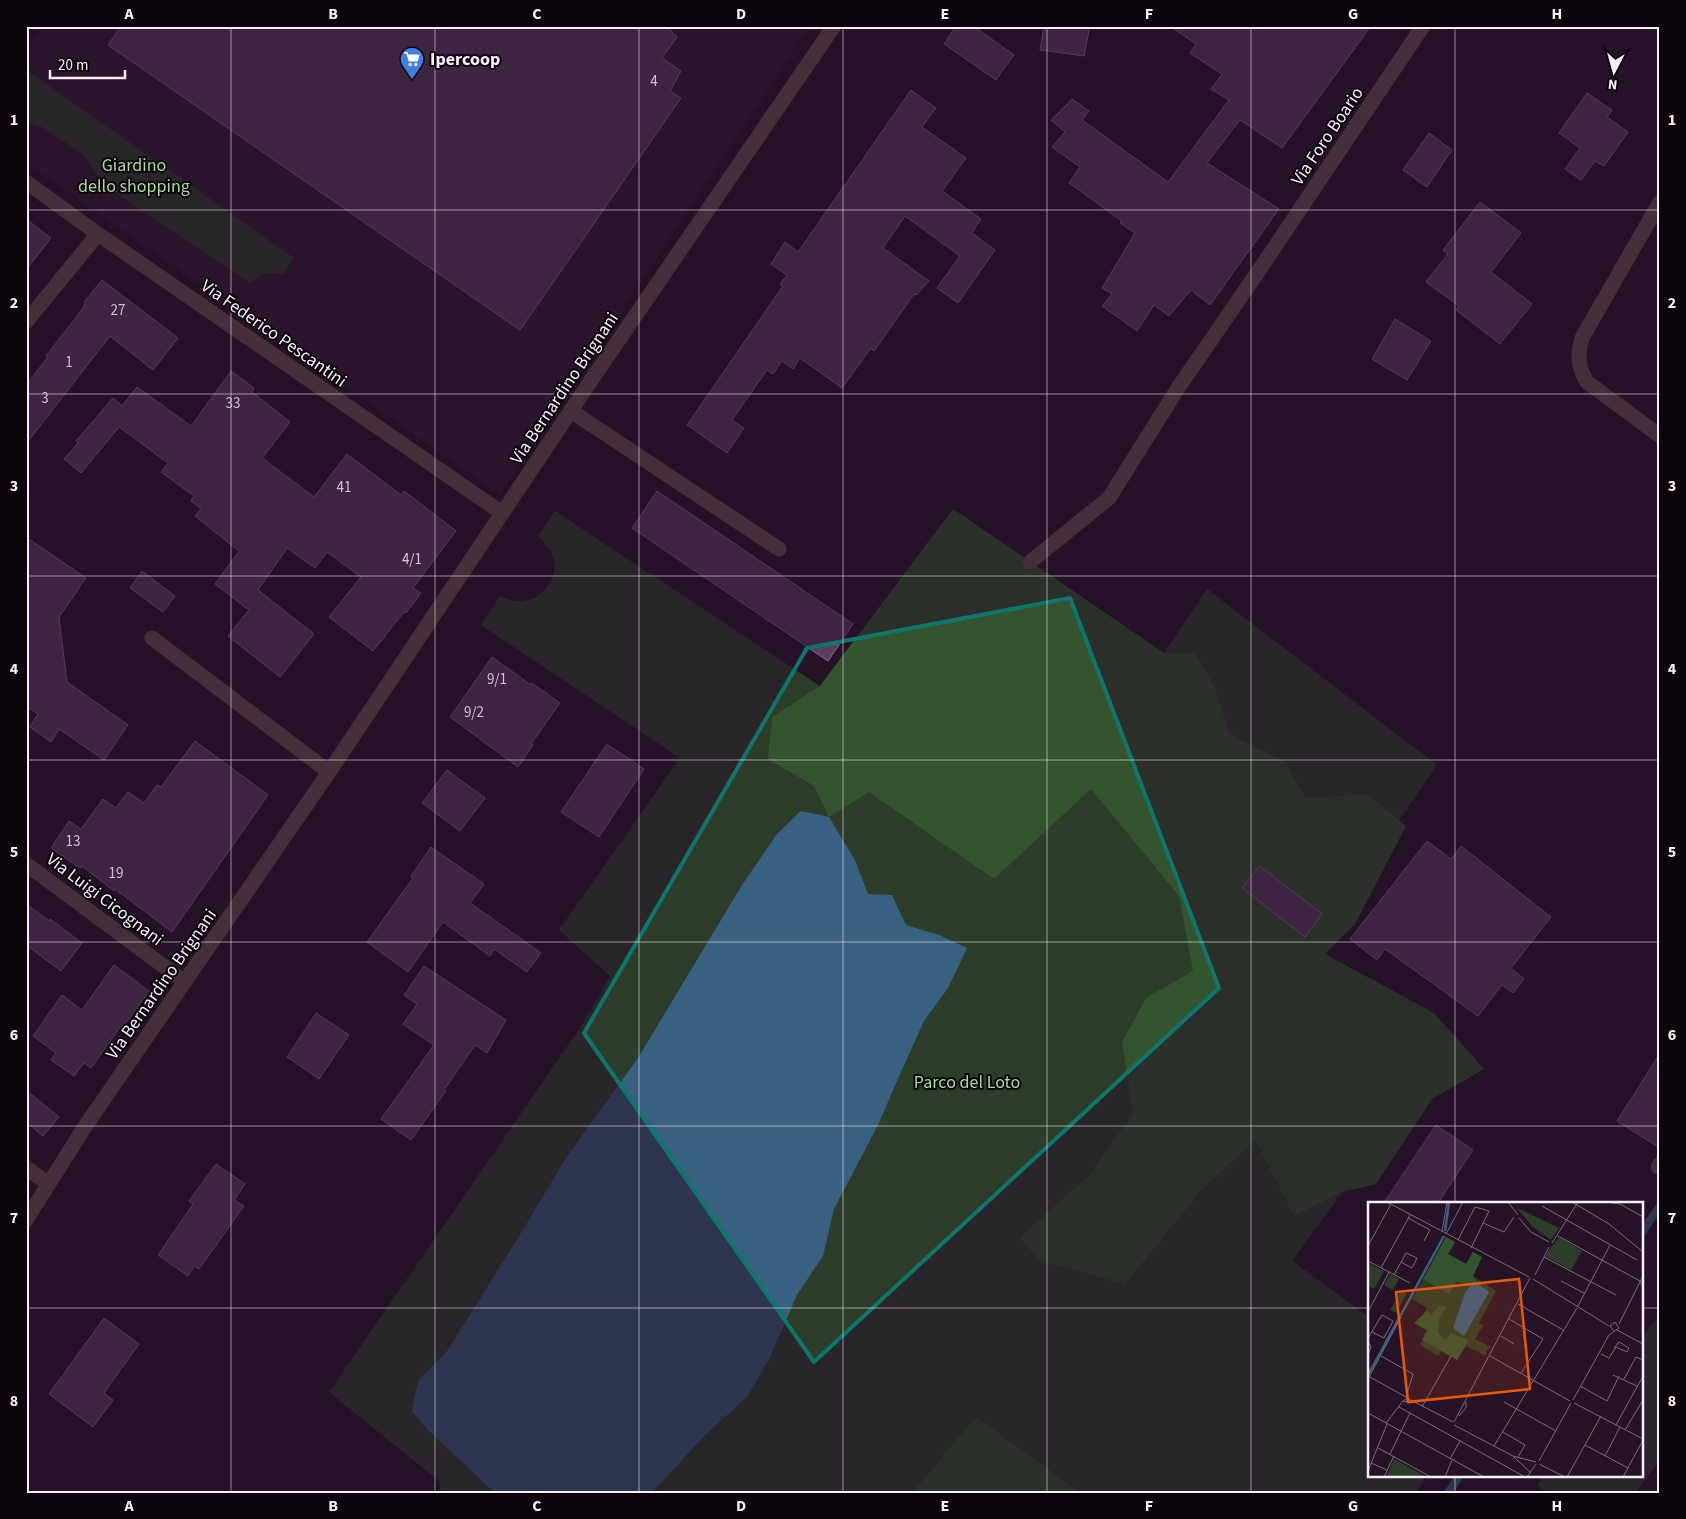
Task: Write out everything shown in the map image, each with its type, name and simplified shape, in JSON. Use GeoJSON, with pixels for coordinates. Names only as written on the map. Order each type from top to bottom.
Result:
{"type":"FeatureCollection","features":[{"type":"Feature","properties":{"kind":"street","name":"Via Bernardino Brignani"},"geometry":{"type":"LineString","coordinates":[[26,1220],[84,1128],[329,772],[571,411],[834,26]]}},
{"type":"Feature","properties":{"kind":"street","name":"Via Foro Boario"},"geometry":{"type":"LineString","coordinates":[[1030,562],[1109,498],[1178,388],[1424,26]]}},
{"type":"Feature","properties":{"kind":"street","name":"Via Federico Pescantini"},"geometry":{"type":"LineString","coordinates":[[26,182],[98,234],[502,513]]}},
{"type":"Feature","properties":{"kind":"street"},"geometry":{"type":"LineString","coordinates":[[1660,202],[1582,338],[1578,361],[1581,372],[1587,382],[1660,436]]}},
{"type":"Feature","properties":{"kind":"street"},"geometry":{"type":"LineString","coordinates":[[26,322],[98,234]]}},
{"type":"Feature","properties":{"kind":"street"},"geometry":{"type":"LineString","coordinates":[[571,411],[779,549]]}},
{"type":"Feature","properties":{"kind":"street"},"geometry":{"type":"LineString","coordinates":[[152,638],[329,772]]}},
{"type":"Feature","properties":{"kind":"street","name":"Via Luigi Cicognani"},"geometry":{"type":"LineString","coordinates":[[26,864],[185,982]]}},
{"type":"Feature","properties":{"kind":"street"},"geometry":{"type":"LineString","coordinates":[[26,1168],[49,1184]]}},
{"type":"Feature","properties":{"kind":"highlighted area"},"geometry":{"type":"Polygon","coordinates":[[[1070,598],[1219,988],[814,1362],[584,1033],[807,648],[1070,598]]]}},
{"type":"Feature","properties":{"kind":"shaded area"},"geometry":{"type":"Polygon","coordinates":[[[45,26],[810,26],[500,495],[26,162],[26,52],[45,26]]]}},
{"type":"Feature","properties":{"kind":"green space","name":"Giardino dello shopping"},"geometry":{"type":"Polygon","coordinates":[[[26,70],[294,258],[283,274],[264,273],[250,283],[107,187],[83,154],[42,127],[26,122],[26,70]]]}},
{"type":"Feature","properties":{"kind":"green space","name":"Parco del Loto"},"geometry":{"type":"Polygon","coordinates":[[[953,509],[1164,653],[1207,589],[1437,765],[1313,945],[1452,1042],[1292,1261],[1368,1317],[1368,1476],[1426,1476],[1415,1493],[441,1493],[439,1481],[329,1392],[582,1025],[610,976],[559,930],[680,758],[481,625],[500,596],[517,601],[530,600],[537,597],[547,587],[554,573],[554,559],[548,547],[538,536],[555,511],[820,686],[953,509]]]}},
{"type":"Feature","properties":{"kind":"green space"},"geometry":{"type":"Polygon","coordinates":[[[953,509],[1164,653],[1194,653],[1215,687],[1229,734],[1285,762],[1306,798],[1367,794],[1406,826],[1355,924],[1325,954],[1434,1013],[1484,1069],[1432,1099],[1376,1184],[1342,1192],[1294,1216],[1255,1139],[1199,1193],[1125,1284],[1039,1260],[1020,1237],[1091,1174],[1133,1113],[1122,1042],[1146,998],[1193,971],[1179,896],[1091,789],[994,879],[869,792],[829,817],[814,786],[768,759],[772,717],[820,686],[953,509]]]}},
{"type":"Feature","properties":{"kind":"green space"},"geometry":{"type":"Polygon","coordinates":[[[1660,1314],[1660,1460],[1635,1493],[1549,1493],[1537,1486],[1544,1476],[1644,1476],[1644,1335],[1660,1314]]]}},
{"type":"Feature","properties":{"kind":"green space"},"geometry":{"type":"Polygon","coordinates":[[[976,1417],[1081,1493],[912,1493],[976,1417]]]}},
{"type":"Feature","properties":{"kind":"water"},"geometry":{"type":"Polygon","coordinates":[[[801,811],[829,817],[855,860],[868,894],[892,895],[906,925],[939,935],[967,948],[948,988],[924,1021],[879,1123],[834,1209],[823,1256],[797,1295],[770,1357],[748,1396],[704,1436],[652,1493],[495,1493],[427,1429],[412,1411],[418,1381],[448,1350],[566,1158],[638,1058],[742,885],[777,834],[801,811]]]}},
{"type":"Feature","properties":{"kind":"building"},"geometry":{"type":"Polygon","coordinates":[[[121,26],[666,26],[677,37],[662,58],[681,71],[670,91],[681,98],[520,330],[108,45],[121,26]]]}},
{"type":"Feature","properties":{"kind":"building"},"geometry":{"type":"Polygon","coordinates":[[[956,26],[973,26],[1014,55],[996,80],[944,44],[956,26]]]}},
{"type":"Feature","properties":{"kind":"building"},"geometry":{"type":"Polygon","coordinates":[[[1044,26],[1090,26],[1084,56],[1040,50],[1044,26]]]}},
{"type":"Feature","properties":{"kind":"building"},"geometry":{"type":"Polygon","coordinates":[[[1170,26],[1371,26],[1282,148],[1240,120],[1207,163],[1279,209],[1210,305],[1191,290],[1169,316],[1154,305],[1137,331],[1102,306],[1112,294],[1102,288],[1135,233],[1120,223],[1122,221],[1069,183],[1080,167],[1052,147],[1065,132],[1051,120],[1072,99],[1089,111],[1082,120],[1168,182],[1229,100],[1211,89],[1222,74],[1190,53],[1196,44],[1170,26]]]}},
{"type":"Feature","properties":{"kind":"building"},"geometry":{"type":"Polygon","coordinates":[[[911,90],[936,108],[922,127],[966,158],[942,191],[981,219],[972,233],[995,250],[958,303],[937,288],[960,256],[905,216],[883,248],[929,281],[916,295],[914,294],[874,351],[871,348],[842,388],[800,358],[793,369],[782,361],[773,374],[767,370],[732,420],[744,428],[727,453],[687,425],[783,286],[780,284],[787,275],[771,264],[785,242],[798,252],[911,90]]]}},
{"type":"Feature","properties":{"kind":"building"},"geometry":{"type":"Polygon","coordinates":[[[1587,93],[1612,110],[1607,117],[1628,132],[1604,166],[1595,161],[1581,180],[1565,169],[1580,148],[1559,133],[1587,93]]]}},
{"type":"Feature","properties":{"kind":"building"},"geometry":{"type":"Polygon","coordinates":[[[1429,133],[1452,150],[1427,187],[1403,170],[1429,133]]]}},
{"type":"Feature","properties":{"kind":"building"},"geometry":{"type":"Polygon","coordinates":[[[1480,202],[1521,233],[1491,272],[1532,304],[1500,344],[1456,310],[1459,306],[1426,282],[1448,254],[1443,250],[1480,202]]]}},
{"type":"Feature","properties":{"kind":"building"},"geometry":{"type":"Polygon","coordinates":[[[26,219],[51,238],[26,270],[26,219]]]}},
{"type":"Feature","properties":{"kind":"building"},"geometry":{"type":"Polygon","coordinates":[[[102,280],[178,338],[153,370],[110,336],[26,444],[26,385],[102,280]]]}},
{"type":"Feature","properties":{"kind":"building"},"geometry":{"type":"Polygon","coordinates":[[[1395,319],[1431,341],[1407,380],[1372,359],[1395,319]]]}},
{"type":"Feature","properties":{"kind":"building"},"geometry":{"type":"Polygon","coordinates":[[[231,371],[254,388],[252,392],[290,422],[262,458],[314,497],[347,454],[401,495],[404,491],[456,531],[413,588],[421,593],[373,651],[329,617],[361,577],[327,552],[315,568],[287,548],[258,590],[314,634],[280,677],[228,636],[249,610],[215,584],[239,551],[195,516],[201,509],[191,501],[194,496],[161,472],[168,463],[119,427],[81,473],[64,459],[78,443],[76,441],[113,398],[122,406],[137,387],[191,426],[231,371]]]}},
{"type":"Feature","properties":{"kind":"building"},"geometry":{"type":"Polygon","coordinates":[[[657,491],[853,624],[828,661],[632,528],[657,491]]]}},
{"type":"Feature","properties":{"kind":"building"},"geometry":{"type":"Polygon","coordinates":[[[26,537],[86,578],[59,617],[67,682],[128,725],[104,760],[59,729],[51,742],[30,727],[38,714],[26,706],[26,537]]]}},
{"type":"Feature","properties":{"kind":"building"},"geometry":{"type":"Polygon","coordinates":[[[142,571],[175,596],[163,612],[130,588],[142,571]]]}},
{"type":"Feature","properties":{"kind":"building"},"geometry":{"type":"Polygon","coordinates":[[[492,657],[560,703],[531,744],[533,745],[518,767],[450,717],[492,657]]]}},
{"type":"Feature","properties":{"kind":"building"},"geometry":{"type":"Polygon","coordinates":[[[195,741],[268,795],[172,932],[82,866],[80,868],[51,848],[69,821],[81,829],[103,799],[116,808],[128,792],[144,803],[157,785],[161,787],[195,741]]]}},
{"type":"Feature","properties":{"kind":"building"},"geometry":{"type":"Polygon","coordinates":[[[607,744],[644,769],[599,837],[561,812],[607,744]]]}},
{"type":"Feature","properties":{"kind":"building"},"geometry":{"type":"Polygon","coordinates":[[[447,770],[485,798],[460,831],[422,803],[447,770]]]}},
{"type":"Feature","properties":{"kind":"building"},"geometry":{"type":"Polygon","coordinates":[[[1427,841],[1451,859],[1461,846],[1551,917],[1511,968],[1524,979],[1513,993],[1502,985],[1478,1016],[1385,949],[1377,960],[1350,939],[1427,841]]]}},
{"type":"Feature","properties":{"kind":"building"},"geometry":{"type":"Polygon","coordinates":[[[431,847],[484,884],[470,903],[541,953],[527,972],[494,949],[490,956],[443,922],[408,972],[367,942],[413,878],[411,876],[431,847]]]}},
{"type":"Feature","properties":{"kind":"building"},"geometry":{"type":"Polygon","coordinates":[[[1260,866],[1322,914],[1305,937],[1242,888],[1260,866]]]}},
{"type":"Feature","properties":{"kind":"building"},"geometry":{"type":"Polygon","coordinates":[[[26,904],[82,943],[61,971],[26,945],[26,904]]]}},
{"type":"Feature","properties":{"kind":"building"},"geometry":{"type":"Polygon","coordinates":[[[114,965],[149,991],[91,1068],[84,1063],[74,1076],[51,1060],[56,1053],[33,1036],[62,995],[82,1010],[114,965]]]}},
{"type":"Feature","properties":{"kind":"building"},"geometry":{"type":"Polygon","coordinates":[[[424,966],[506,1020],[487,1053],[475,1045],[444,1090],[446,1091],[411,1140],[381,1119],[434,1045],[403,1024],[417,1004],[404,995],[424,966]]]}},
{"type":"Feature","properties":{"kind":"building"},"geometry":{"type":"Polygon","coordinates":[[[316,1013],[349,1035],[319,1079],[287,1057],[316,1013]]]}},
{"type":"Feature","properties":{"kind":"building"},"geometry":{"type":"Polygon","coordinates":[[[1660,1053],[1660,1148],[1617,1121],[1660,1053]]]}},
{"type":"Feature","properties":{"kind":"building"},"geometry":{"type":"Polygon","coordinates":[[[26,1090],[59,1117],[43,1136],[26,1122],[26,1090]]]}},
{"type":"Feature","properties":{"kind":"building"},"geometry":{"type":"Polygon","coordinates":[[[1436,1125],[1473,1150],[1439,1202],[1385,1202],[1436,1125]]]}},
{"type":"Feature","properties":{"kind":"building"},"geometry":{"type":"Polygon","coordinates":[[[216,1164],[245,1184],[234,1200],[244,1206],[199,1269],[194,1266],[188,1276],[158,1255],[193,1204],[189,1201],[216,1164]]]}},
{"type":"Feature","properties":{"kind":"building"},"geometry":{"type":"Polygon","coordinates":[[[104,1318],[139,1344],[104,1393],[113,1400],[93,1427],[49,1394],[104,1318]]]}},
{"type":"Feature","properties":{"kind":"waterway"},"geometry":{"type":"LineString","coordinates":[[1644,1229],[1660,1206]]}},
{"type":"Feature","properties":{"kind":"waterway"},"geometry":{"type":"LineString","coordinates":[[1448,1493],[1459,1476]]}},
{"type":"Feature","properties":{"kind":"place","name":"Ipercoop"},"geometry":{"type":"Point","coordinates":[412,80]}}]}
